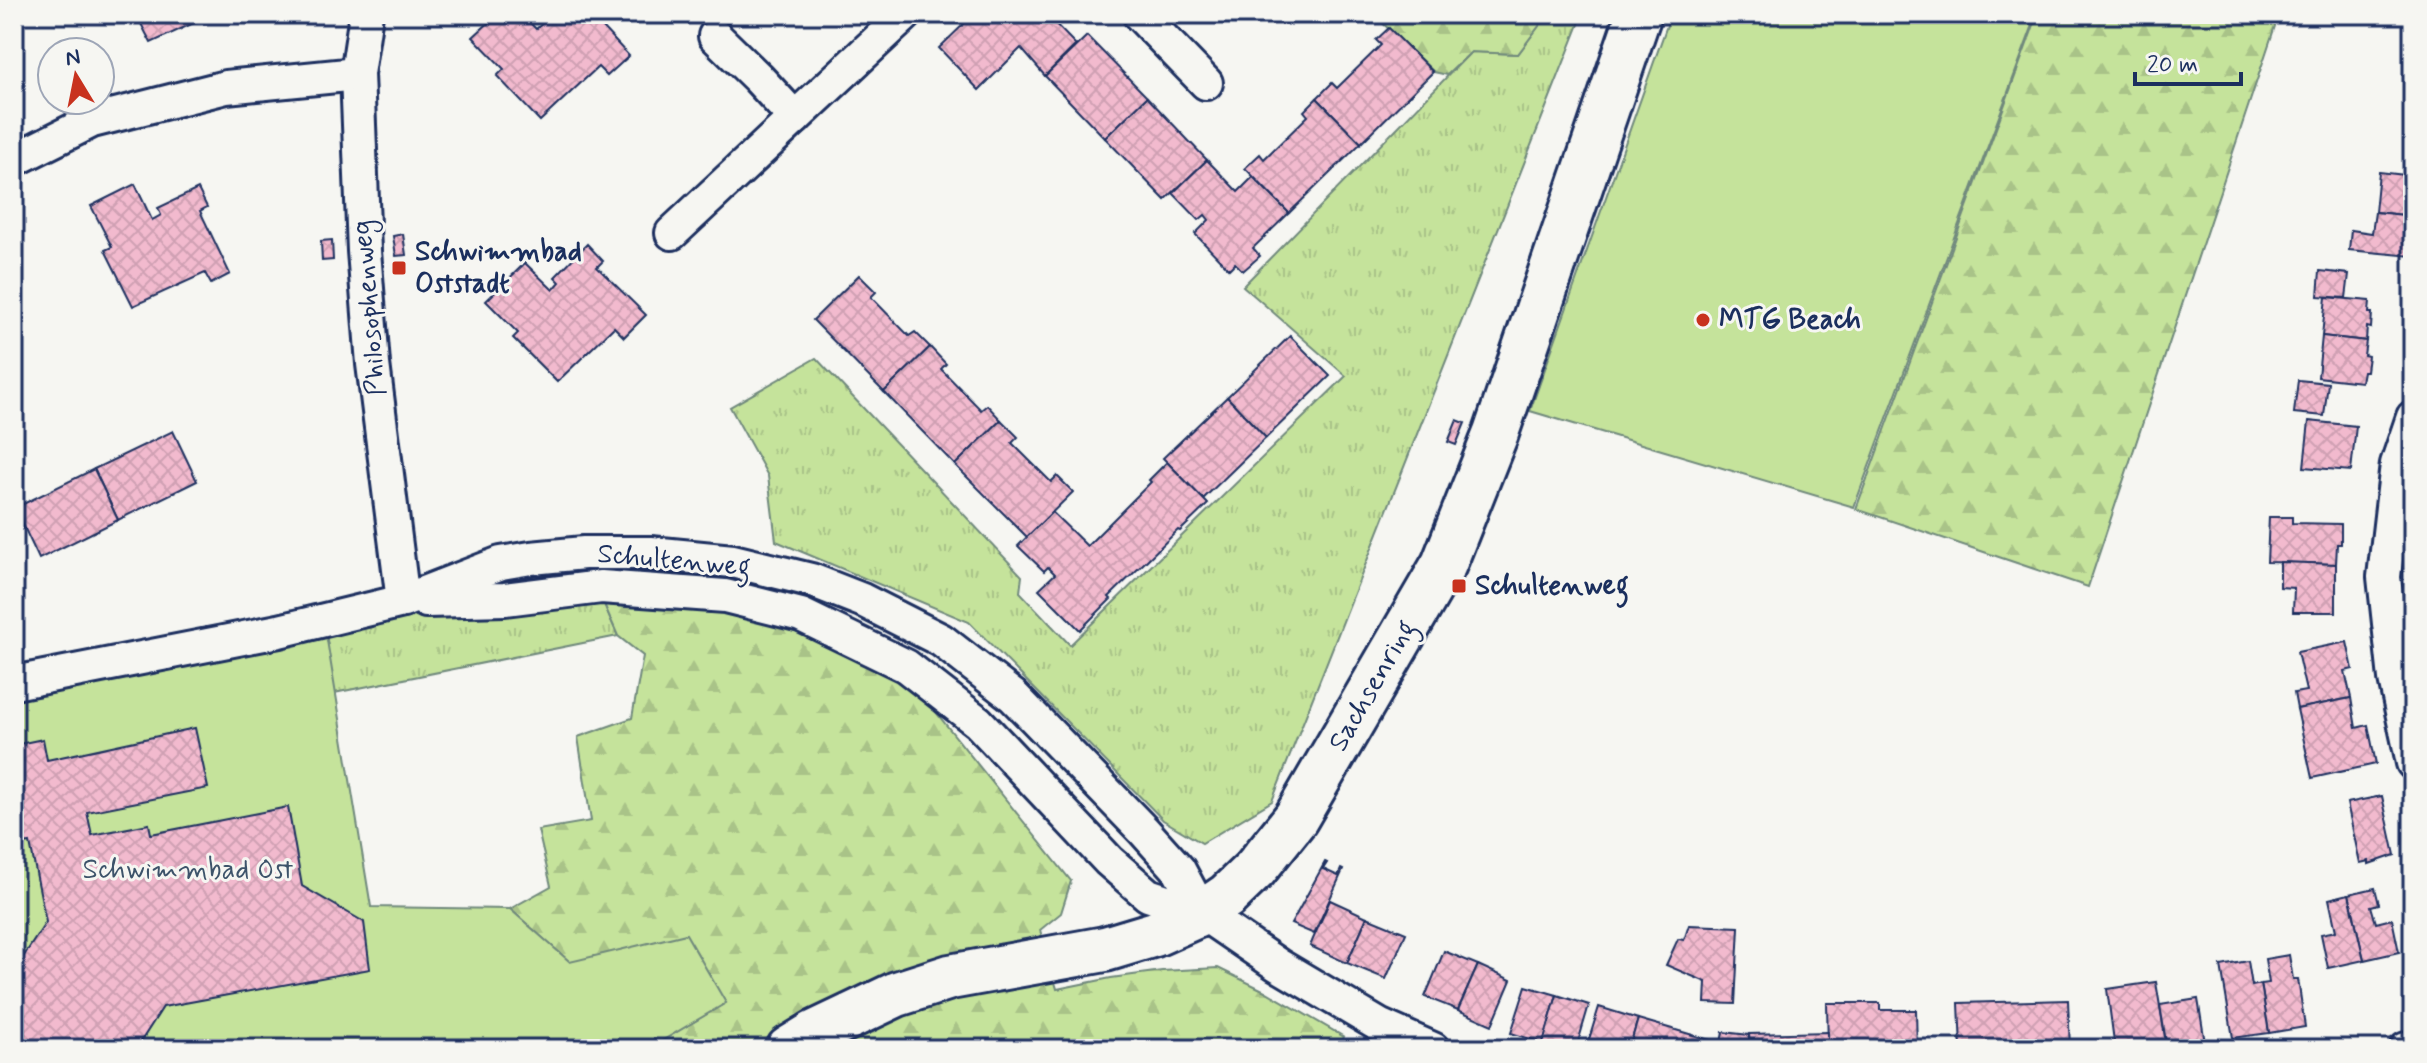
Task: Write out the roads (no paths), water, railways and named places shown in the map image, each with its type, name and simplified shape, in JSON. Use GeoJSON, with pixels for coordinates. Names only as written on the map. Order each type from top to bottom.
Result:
{"type":"FeatureCollection","features":[{"type":"Feature","properties":{"kind":"street","name":"Philosophenweg"},"geometry":{"type":"LineString","coordinates":[[366,14],[357,74],[364,251],[373,364],[403,601]]}},
{"type":"Feature","properties":{"kind":"street"},"geometry":{"type":"LineString","coordinates":[[672,233],[906,14]]}},
{"type":"Feature","properties":{"kind":"street"},"geometry":{"type":"LineString","coordinates":[[1139,14],[1206,83]]}},
{"type":"Feature","properties":{"kind":"street","name":"Sachsenring"},"geometry":{"type":"LineString","coordinates":[[789,1049],[815,1033],[897,994],[950,977],[1105,949],[1155,934],[1202,913],[1227,896],[1255,869],[1296,818],[1444,564],[1496,433],[1639,14]]}},
{"type":"Feature","properties":{"kind":"street"},"geometry":{"type":"LineString","coordinates":[[715,36],[795,118]]}},
{"type":"Feature","properties":{"kind":"street"},"geometry":{"type":"LineString","coordinates":[[14,160],[92,121],[226,87],[357,74]]}},
{"type":"Feature","properties":{"kind":"street"},"geometry":{"type":"LineString","coordinates":[[2413,417],[2397,464],[2384,577],[2395,679],[2413,763]]}},
{"type":"Feature","properties":{"kind":"street","name":"Schultenweg"},"geometry":{"type":"LineString","coordinates":[[14,683],[279,631],[403,601],[501,563],[584,553],[651,553],[733,561],[811,580],[862,600],[941,640],[1013,696],[1144,831],[1179,870],[1202,913]]}},
{"type":"Feature","properties":{"kind":"street","name":"Schultenweg"},"geometry":{"type":"LineString","coordinates":[[403,601],[505,599],[601,587],[725,596],[801,615],[906,666],[978,722],[1109,861],[1148,895],[1202,913],[1278,965],[1366,1018],[1433,1049]]}},
{"type":"Feature","properties":{"kind":"street"},"geometry":{"type":"LineString","coordinates":[[2406,1049],[2413,1048]]}},
{"type":"Feature","properties":{"kind":"place","name":"Schwimmbad Oststadt"},"geometry":{"type":"Point","coordinates":[399,268]}},
{"type":"Feature","properties":{"kind":"place","name":"MTG Beach"},"geometry":{"type":"Point","coordinates":[1703,320]}},
{"type":"Feature","properties":{"kind":"place","name":"Schultenweg"},"geometry":{"type":"Point","coordinates":[1459,586]}},
{"type":"Feature","properties":{"kind":"park label","name":"Schwimmbad Ost"},"geometry":{"type":"Point","coordinates":[188,870]}}]}
